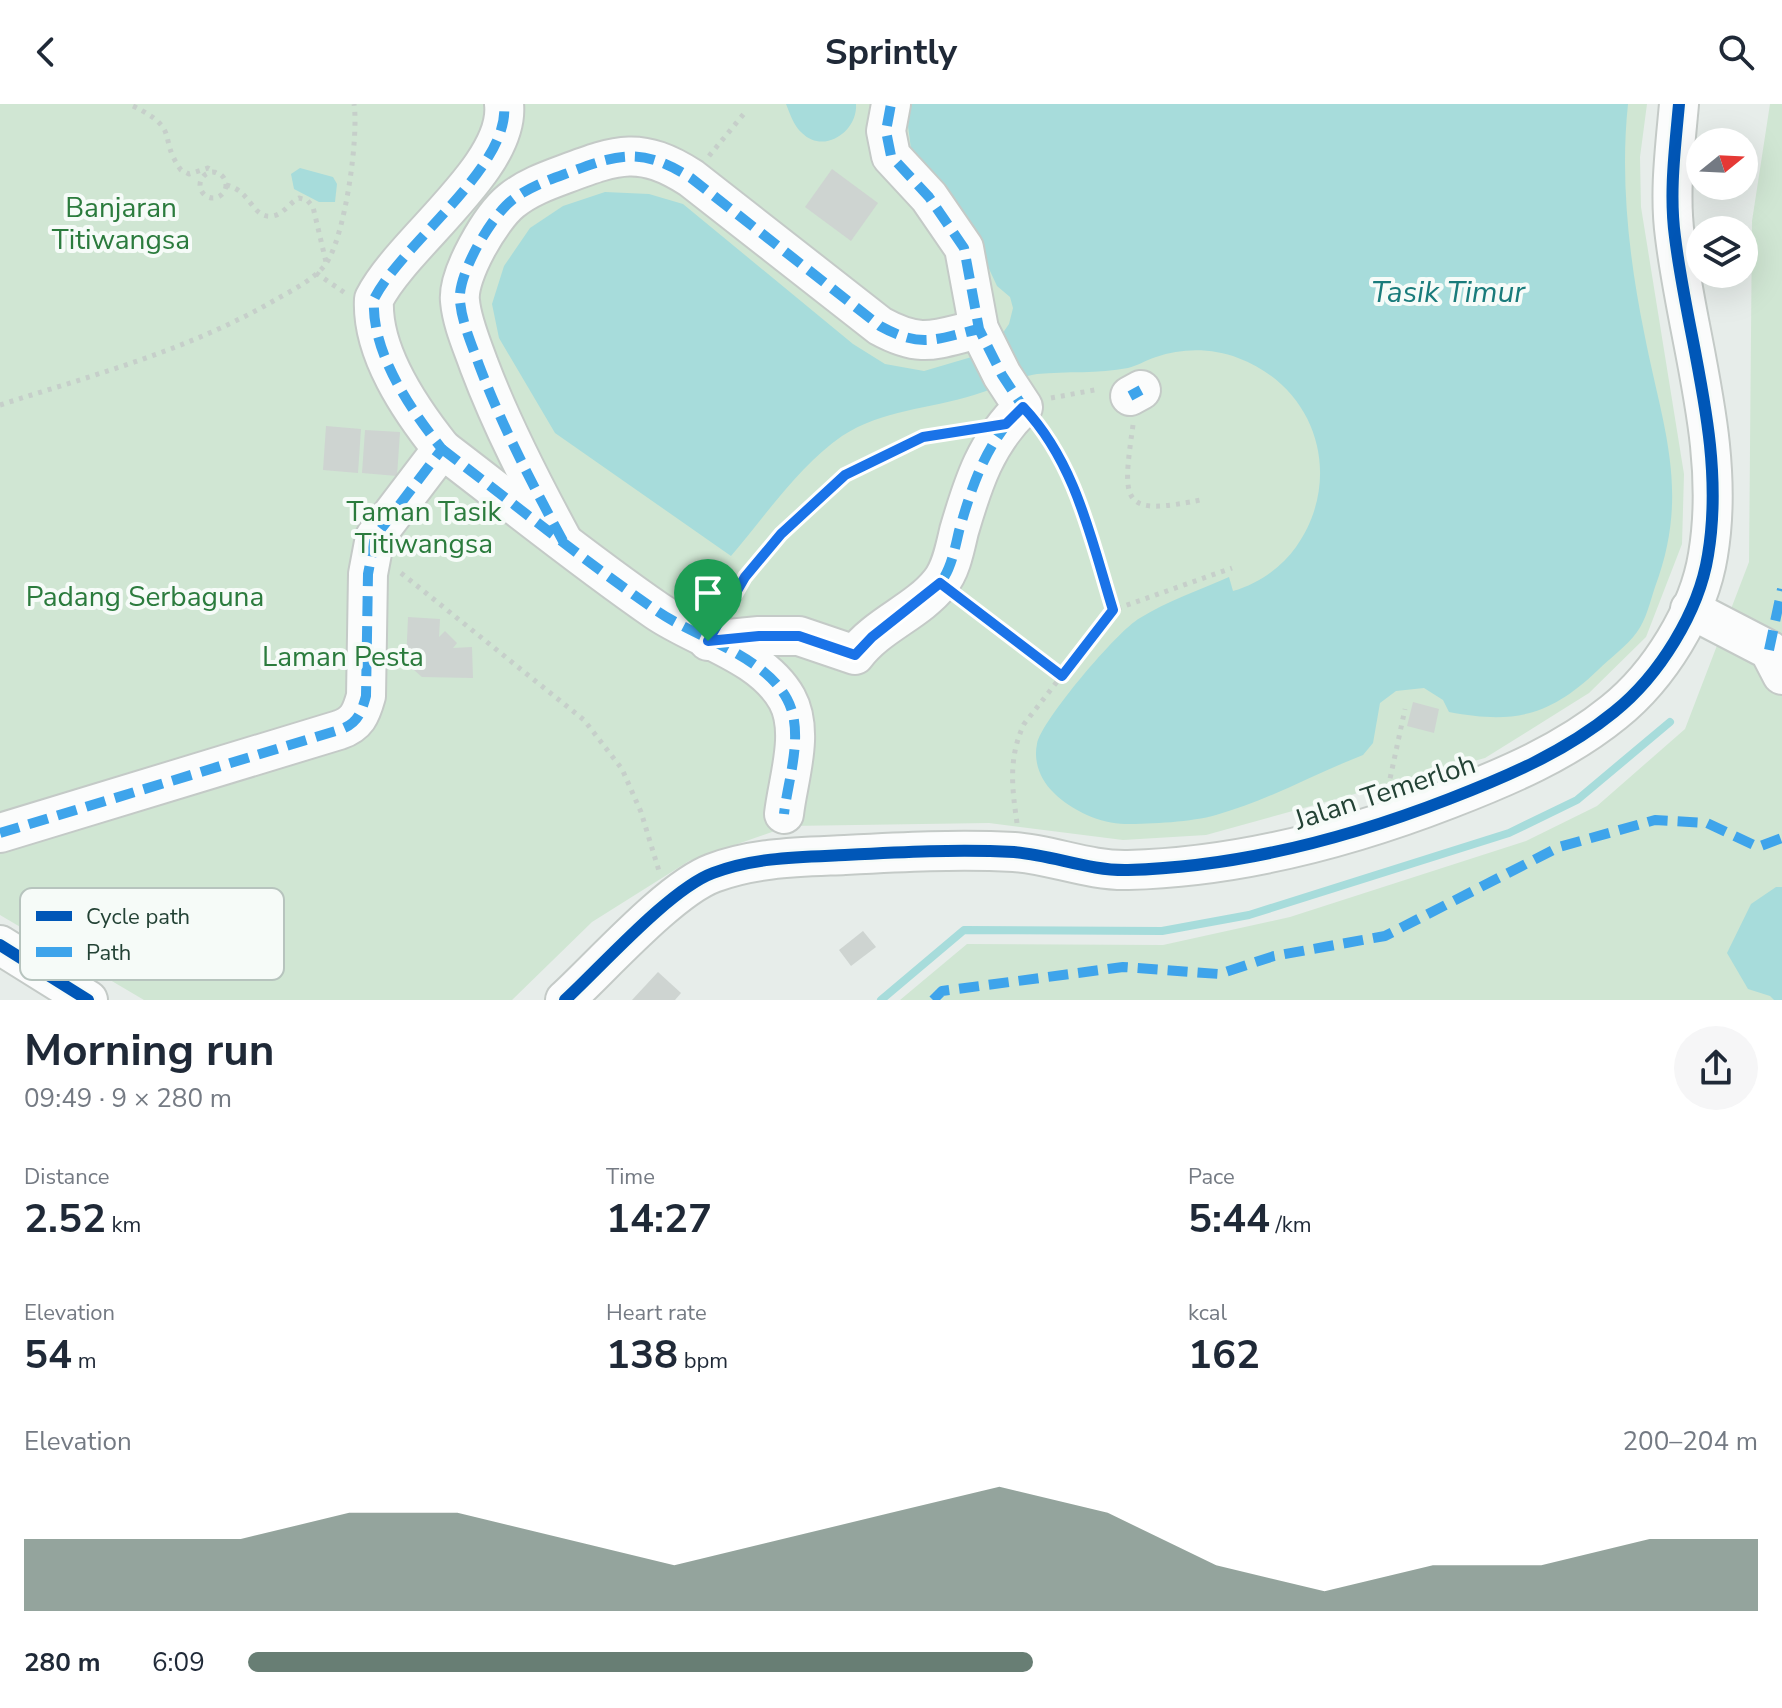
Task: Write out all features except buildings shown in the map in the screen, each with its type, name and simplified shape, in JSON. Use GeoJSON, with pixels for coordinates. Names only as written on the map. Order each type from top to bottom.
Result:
{"type":"FeatureCollection","features":[{"type":"Feature","properties":{"kind":"street"},"geometry":{"type":"LineString","coordinates":[[504,104],[500,137],[483,166],[374,299],[385,356],[442,449],[661,614],[773,680],[789,702],[796,733],[784,814]]}},
{"type":"Feature","properties":{"kind":"street"},"geometry":{"type":"LineString","coordinates":[[708,641],[799,636],[855,655],[872,637],[940,583],[953,555],[975,476],[993,441],[1015,416],[1002,375],[979,329],[964,248],[937,207],[891,156],[886,131],[891,104]]}},
{"type":"Feature","properties":{"kind":"street","name":"Jalan Temerloh"},"geometry":{"type":"LineString","coordinates":[[565,1000],[676,876],[715,872],[791,857],[947,851],[1019,852],[1077,866],[1121,870],[1207,865],[1285,851],[1397,819],[1505,777],[1570,742],[1615,711],[1664,658],[1685,621],[1708,558],[1713,501],[1712,446],[1675,235],[1672,185],[1679,104]]}},
{"type":"Feature","properties":{"kind":"street"},"geometry":{"type":"LineString","coordinates":[[563,541],[520,461],[467,333],[459,299],[467,267],[509,202],[537,184],[616,157],[642,155],[666,162],[691,178],[880,326],[902,338],[924,342],[979,329]]}},
{"type":"Feature","properties":{"kind":"street"},"geometry":{"type":"LineString","coordinates":[[0,833],[353,725],[366,696],[368,574],[375,537],[442,449]]}},
{"type":"Feature","properties":{"kind":"street"},"geometry":{"type":"LineString","coordinates":[[1685,621],[1781,674]]}},
{"type":"Feature","properties":{"kind":"street"},"geometry":{"type":"LineString","coordinates":[[0,945],[20,958]]}},
{"type":"Feature","properties":{"kind":"street"},"geometry":{"type":"LineString","coordinates":[[56,980],[88,1000]]}},
{"type":"Feature","properties":{"kind":"path"},"geometry":{"type":"LineString","coordinates":[[0,405],[206,336],[290,292],[326,263],[341,224],[355,135],[354,104]]}},
{"type":"Feature","properties":{"kind":"path"},"geometry":{"type":"LineString","coordinates":[[133,106],[155,117],[168,134],[181,170],[189,174],[208,168],[223,177],[226,185],[221,196],[213,198],[205,195],[201,188],[202,179],[216,173]]}},
{"type":"Feature","properties":{"kind":"path"},"geometry":{"type":"LineString","coordinates":[[691,178],[747,110]]}},
{"type":"Feature","properties":{"kind":"path"},"geometry":{"type":"LineString","coordinates":[[226,185],[242,190],[257,212],[263,215],[280,213],[299,198],[307,200],[313,207],[326,263]]}},
{"type":"Feature","properties":{"kind":"path"},"geometry":{"type":"LineString","coordinates":[[708,641],[745,577],[781,534],[845,475],[923,437],[1015,416],[1054,396],[1091,389],[1136,393],[1126,486],[1133,501],[1153,507],[1205,499]]}},
{"type":"Feature","properties":{"kind":"path"},"geometry":{"type":"LineString","coordinates":[[1015,416],[1040,425],[1072,480],[1113,610]]}},
{"type":"Feature","properties":{"kind":"path"},"geometry":{"type":"LineString","coordinates":[[372,550],[584,720],[622,769],[641,812],[676,876]]}},
{"type":"Feature","properties":{"kind":"path"},"geometry":{"type":"LineString","coordinates":[[1019,852],[1012,784],[1016,742],[1024,724],[1113,610],[1232,568]]}},
{"type":"Feature","properties":{"kind":"path"},"geometry":{"type":"LineString","coordinates":[[940,583],[1062,676]]}},
{"type":"Feature","properties":{"kind":"path"},"geometry":{"type":"LineString","coordinates":[[1387,792],[1405,709]]}},
{"type":"Feature","properties":{"kind":"green space","name":"Taman Tasik Titiwangsa"},"geometry":{"type":"Polygon","coordinates":[[[0,104],[1647,104],[1640,157],[1641,207],[1684,474],[1682,544],[1646,637],[1589,693],[1485,758],[1206,835],[1123,840],[989,823],[789,826],[689,861],[592,922],[512,1000],[144,1000],[110,980],[284,980],[284,888],[20,888],[20,927],[0,915],[0,104]]]}},
{"type":"Feature","properties":{"kind":"green space"},"geometry":{"type":"Polygon","coordinates":[[[1770,104],[1782,104],[1782,1000],[900,1000],[967,944],[1163,945],[1290,917],[1526,841],[1597,806],[1685,729],[1749,562],[1751,288],[1758,288],[1758,216],[1753,216],[1755,200],[1758,200],[1770,104]]]}},
{"type":"Feature","properties":{"kind":"water"},"geometry":{"type":"Polygon","coordinates":[[[786,104],[856,104],[852,123],[846,131],[829,141],[820,142],[799,130],[786,104]]]}},
{"type":"Feature","properties":{"kind":"water","name":"Tasik Timur"},"geometry":{"type":"Polygon","coordinates":[[[911,104],[1628,104],[1625,161],[1630,247],[1665,429],[1672,489],[1666,552],[1648,611],[1637,632],[1580,686],[1546,707],[1511,716],[1472,716],[1449,712],[1443,700],[1424,688],[1396,691],[1380,703],[1373,743],[1363,755],[1216,815],[1171,822],[1106,822],[1069,805],[1045,783],[1036,758],[1037,744],[1052,716],[1099,657],[1129,626],[1161,606],[1229,577],[1233,591],[1260,580],[1290,555],[1311,521],[1318,493],[1320,465],[1315,438],[1304,413],[1288,391],[1265,372],[1218,352],[1176,352],[1117,370],[1029,376],[957,400],[873,421],[842,436],[811,462],[731,556],[555,433],[499,338],[492,304],[504,266],[530,228],[563,206],[605,192],[649,194],[683,204],[853,344],[885,364],[924,371],[975,356],[1000,337],[1009,324],[1013,308],[1010,297],[997,286],[984,258],[911,149],[908,126],[911,104]]]}},
{"type":"Feature","properties":{"kind":"water"},"geometry":{"type":"Polygon","coordinates":[[[300,168],[333,177],[337,184],[335,202],[319,202],[294,189],[291,174],[300,168]]]}},
{"type":"Feature","properties":{"kind":"water"},"geometry":{"type":"Polygon","coordinates":[[[1776,887],[1782,887],[1782,1000],[1774,1000],[1748,989],[1727,953],[1751,904],[1776,887]]]}},
{"type":"Feature","properties":{"kind":"waterway"},"geometry":{"type":"LineString","coordinates":[[881,1000],[964,930],[1162,931],[1249,915],[1509,833],[1577,800],[1670,722]]}},
{"type":"Feature","properties":{"kind":"marked path"},"geometry":{"type":"LineString","coordinates":[[0,833],[339,730],[357,718],[366,696],[368,574],[375,537],[442,449],[395,379],[379,339],[374,299],[388,277],[473,179],[491,153],[502,128],[504,104]]}},
{"type":"Feature","properties":{"kind":"marked path"},"geometry":{"type":"LineString","coordinates":[[708,641],[799,636],[855,655],[874,635],[931,593],[944,578],[982,464],[999,434],[1023,407],[1002,375],[979,329],[964,248],[929,197],[891,156],[886,131],[891,104]]}},
{"type":"Feature","properties":{"kind":"marked path"},"geometry":{"type":"LineString","coordinates":[[563,541],[497,410],[468,334],[460,301],[464,277],[485,233],[503,209],[530,189],[615,158],[629,156],[658,161],[691,178],[880,326],[918,340],[939,339],[979,329]]}},
{"type":"Feature","properties":{"kind":"marked path"},"geometry":{"type":"LineString","coordinates":[[1130,396],[1141,390]]}},
{"type":"Feature","properties":{"kind":"marked path"},"geometry":{"type":"LineString","coordinates":[[442,449],[657,611],[746,659],[776,683],[787,699],[795,726],[794,756],[784,814]]}},
{"type":"Feature","properties":{"kind":"marked path"},"geometry":{"type":"LineString","coordinates":[[1769,650],[1782,589]]}},
{"type":"Feature","properties":{"kind":"marked path"},"geometry":{"type":"LineString","coordinates":[[933,1000],[942,991],[1123,967],[1219,974],[1274,956],[1385,936],[1559,847],[1655,820],[1707,823],[1758,847],[1782,838]]}},
{"type":"Feature","properties":{"kind":"cycle path"},"geometry":{"type":"LineString","coordinates":[[565,1000],[657,911],[696,882],[729,868],[795,857],[930,851],[1014,852],[1114,870],[1169,868],[1251,857],[1371,827],[1470,791],[1555,751],[1614,712],[1646,680],[1674,641],[1696,599],[1708,555],[1712,515],[1709,435],[1673,220],[1673,171],[1679,104]]}},
{"type":"Feature","properties":{"kind":"cycle path"},"geometry":{"type":"LineString","coordinates":[[0,945],[20,958]]}},
{"type":"Feature","properties":{"kind":"cycle path"},"geometry":{"type":"LineString","coordinates":[[56,980],[88,1000]]}},
{"type":"Feature","properties":{"kind":"route"},"geometry":{"type":"LineString","coordinates":[[1023,407],[1040,425],[1072,480],[1113,610],[1062,676],[940,583],[872,637],[855,655],[799,636],[708,641],[745,577],[781,534],[845,475],[923,437],[958,429],[1006,424],[1023,407]]}},
{"type":"Feature","properties":{"kind":"park label","name":"Banjaran Titiwangsa"},"geometry":{"type":"Point","coordinates":[121,224]}},
{"type":"Feature","properties":{"kind":"park label","name":"Padang Serbaguna"},"geometry":{"type":"Point","coordinates":[145,597]}},
{"type":"Feature","properties":{"kind":"park label","name":"Laman Pesta"},"geometry":{"type":"Point","coordinates":[343,657]}}]}
